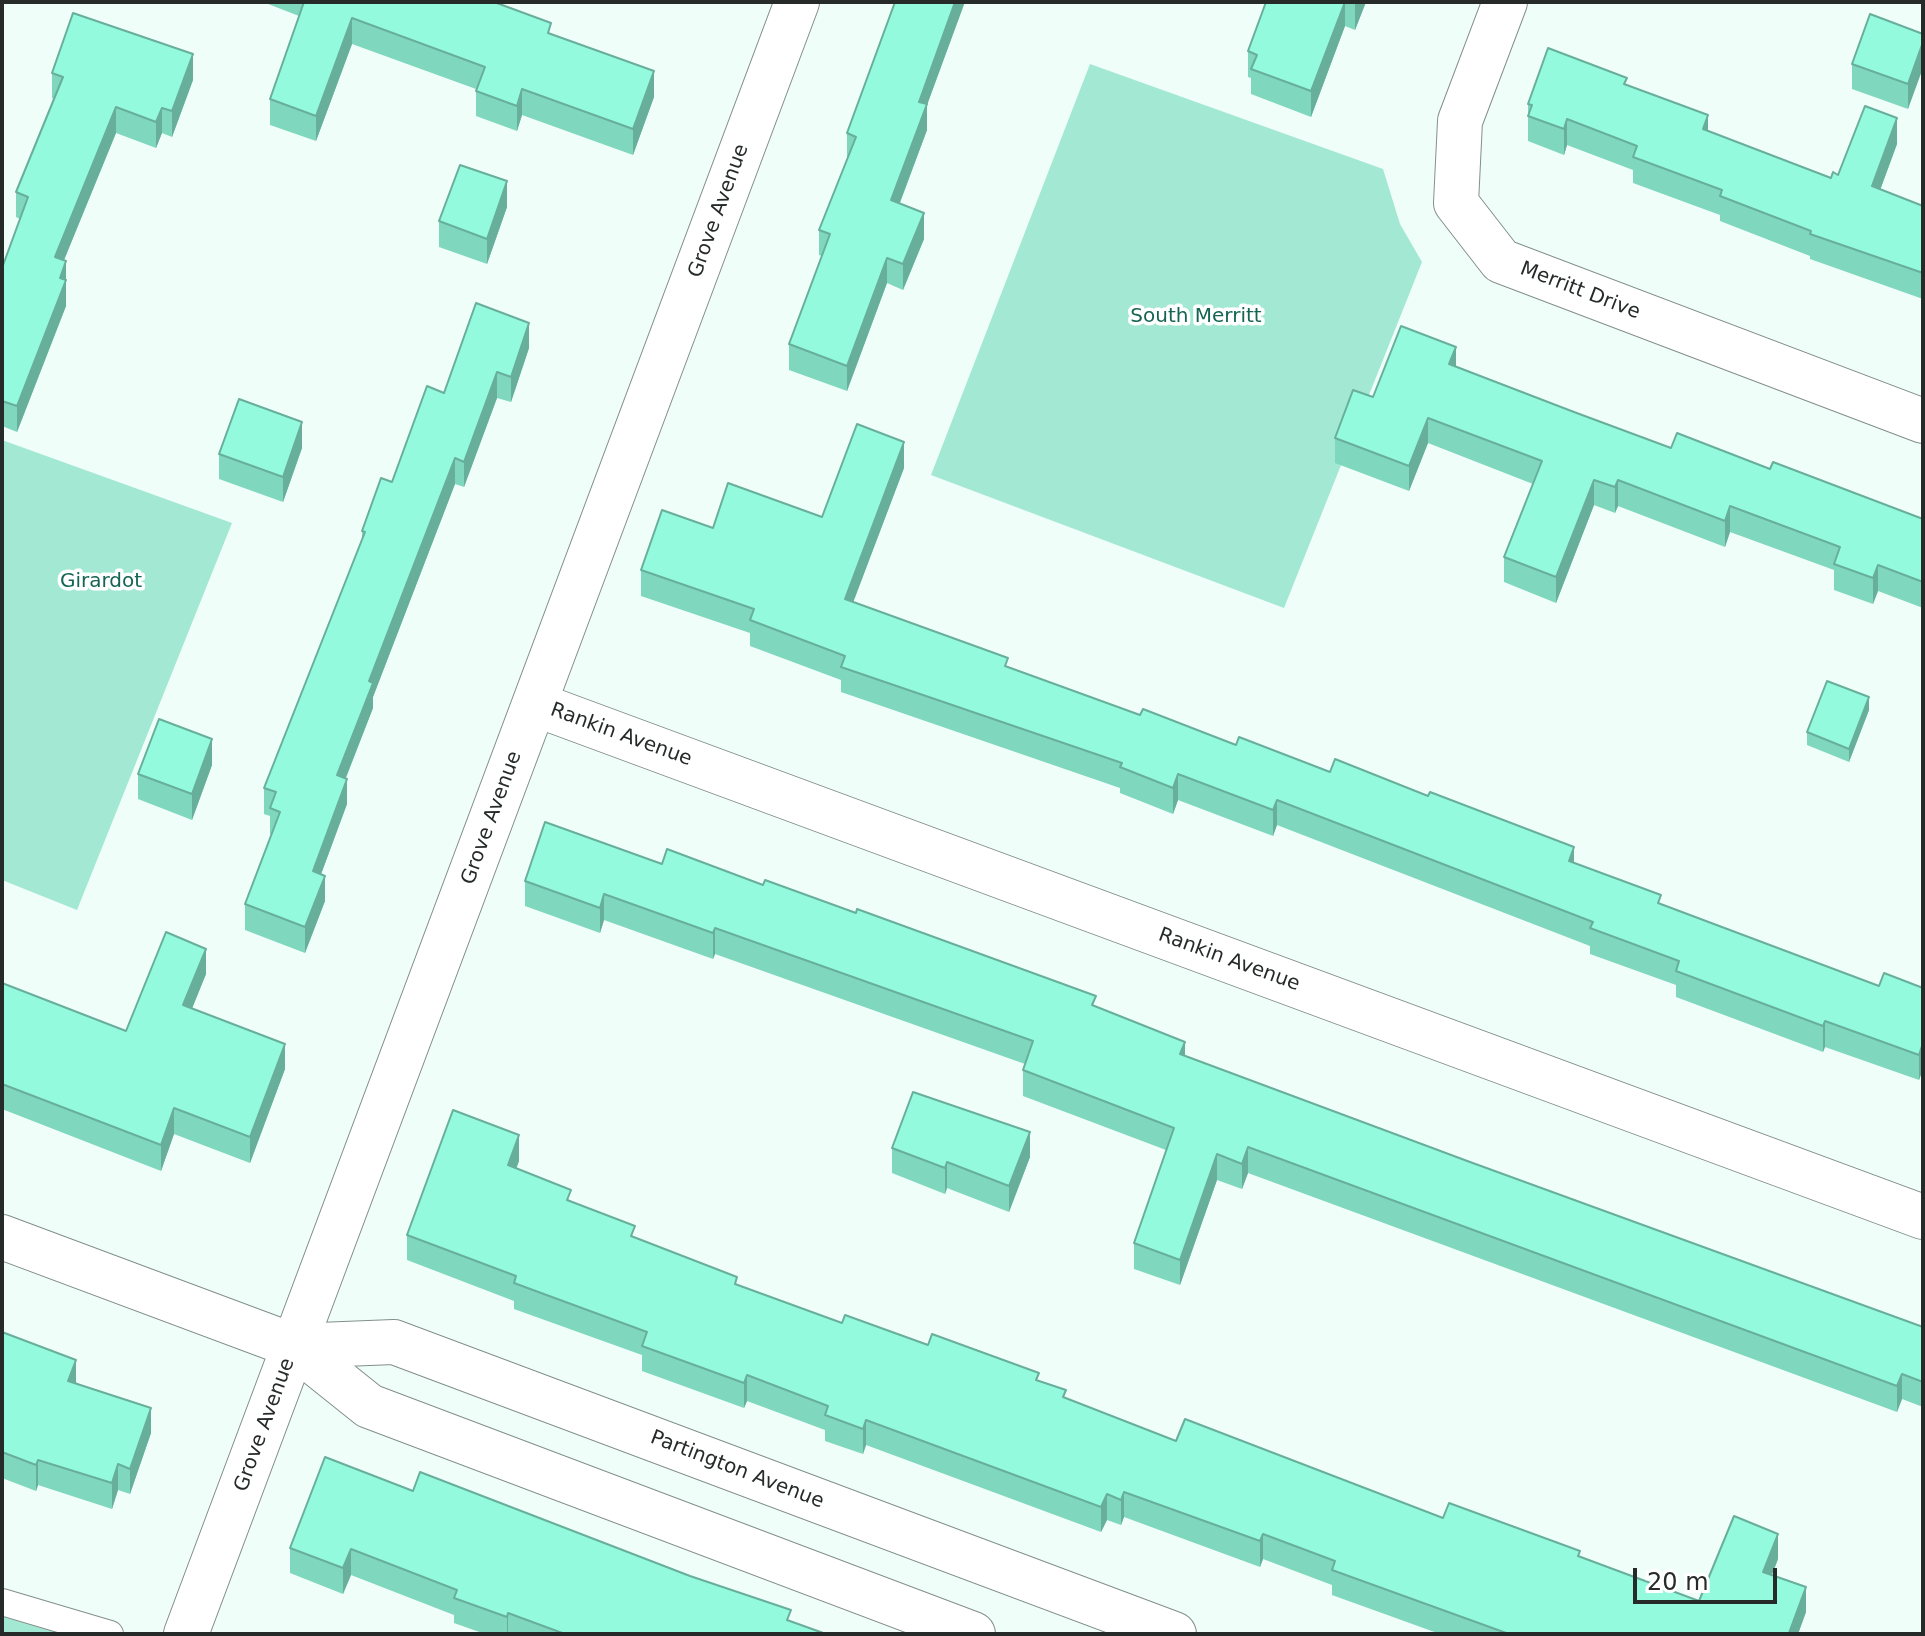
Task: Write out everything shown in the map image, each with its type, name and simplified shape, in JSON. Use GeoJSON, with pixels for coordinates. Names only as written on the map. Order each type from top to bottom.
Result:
{"type":"FeatureCollection","features":[{"type":"Feature","properties":{"kind":"street","name":"Grove Avenue"},"geometry":{"type":"LineString","coordinates":[[186,1634],[797,2]]}},
{"type":"Feature","properties":{"kind":"street","name":"Merritt Drive"},"geometry":{"type":"LineString","coordinates":[[1505,2],[1460,121],[1456,203],[1501,261],[1923,421]]}},
{"type":"Feature","properties":{"kind":"street","name":"Rankin Avenue"},"geometry":{"type":"LineString","coordinates":[[535,704],[1923,1217]]}},
{"type":"Feature","properties":{"kind":"street","name":"Partington Avenue"},"geometry":{"type":"LineString","coordinates":[[2,1237],[294,1346],[369,1406],[973,1634]]}},
{"type":"Feature","properties":{"kind":"street","name":"Partington Avenue"},"geometry":{"type":"LineString","coordinates":[[294,1346],[394,1342],[1174,1634]]}},
{"type":"Feature","properties":{"kind":"lane"},"geometry":{"type":"LineString","coordinates":[[2,1602],[110,1634]]}},
{"type":"Feature","properties":{"kind":"green space","name":"South Merritt"},"geometry":{"type":"Polygon","coordinates":[[[1090,64],[1383,169],[1400,224],[1422,262],[1284,608],[931,475],[1090,64]]]}},
{"type":"Feature","properties":{"kind":"green space","name":"Girardot"},"geometry":{"type":"Polygon","coordinates":[[[2,440],[232,523],[77,910],[2,880],[2,440]]]}},
{"type":"Feature","properties":{"kind":"green space"},"geometry":{"type":"Polygon","coordinates":[[[2,1610],[67,1634],[2,1634],[2,1610]]]}},
{"type":"Feature","properties":{"kind":"building"},"geometry":{"type":"Polygon","coordinates":[[[304,2],[494,2],[551,23],[548,33],[654,71],[633,129],[522,89],[517,106],[476,91],[485,67],[352,18],[316,116],[270,99],[304,2]]]}},
{"type":"Feature","properties":{"kind":"building"},"geometry":{"type":"Polygon","coordinates":[[[895,2],[955,2],[919,102],[927,104],[891,200],[924,213],[903,264],[887,258],[847,366],[789,344],[830,234],[819,230],[856,137],[847,133],[895,2]]]}},
{"type":"Feature","properties":{"kind":"building"},"geometry":{"type":"Polygon","coordinates":[[[1266,2],[1345,2],[1311,91],[1251,69],[1257,55],[1248,51],[1266,2]]]}},
{"type":"Feature","properties":{"kind":"building"},"geometry":{"type":"Polygon","coordinates":[[[73,13],[193,54],[172,111],[162,108],[156,122],[116,107],[55,257],[66,261],[60,278],[66,280],[17,406],[2,401],[2,268],[28,197],[16,192],[63,77],[52,73],[73,13]]]}},
{"type":"Feature","properties":{"kind":"building"},"geometry":{"type":"Polygon","coordinates":[[[1870,14],[1923,34],[1908,84],[1852,64],[1870,14]]]}},
{"type":"Feature","properties":{"kind":"building"},"geometry":{"type":"Polygon","coordinates":[[[1548,48],[1627,78],[1624,84],[1708,115],[1703,129],[1831,178],[1833,172],[1838,175],[1865,106],[1897,118],[1872,186],[1923,206],[1923,273],[1810,234],[1811,231],[1720,196],[1722,190],[1633,157],[1637,146],[1567,119],[1564,129],[1528,116],[1532,105],[1528,104],[1548,48]]]}},
{"type":"Feature","properties":{"kind":"building"},"geometry":{"type":"Polygon","coordinates":[[[460,165],[507,181],[487,239],[439,221],[460,165]]]}},
{"type":"Feature","properties":{"kind":"building"},"geometry":{"type":"Polygon","coordinates":[[[476,303],[529,323],[511,377],[497,372],[464,462],[455,458],[369,681],[373,683],[337,775],[347,779],[313,871],[325,876],[305,927],[245,904],[280,812],[270,808],[276,792],[264,788],[365,532],[362,531],[381,478],[392,482],[427,386],[444,393],[476,303]]]}},
{"type":"Feature","properties":{"kind":"building"},"geometry":{"type":"Polygon","coordinates":[[[1401,326],[1456,347],[1449,364],[1671,448],[1677,433],[1770,469],[1773,462],[1923,519],[1923,582],[1878,565],[1873,578],[1834,564],[1840,547],[1730,506],[1725,521],[1618,480],[1615,487],[1594,480],[1556,577],[1504,557],[1542,461],[1428,418],[1409,466],[1335,438],[1353,390],[1373,397],[1401,326]]]}},
{"type":"Feature","properties":{"kind":"building"},"geometry":{"type":"Polygon","coordinates":[[[239,399],[302,422],[283,477],[219,454],[239,399]]]}},
{"type":"Feature","properties":{"kind":"building"},"geometry":{"type":"Polygon","coordinates":[[[857,424],[904,442],[845,599],[1008,658],[1005,666],[1140,715],[1143,709],[1236,745],[1239,737],[1330,772],[1335,759],[1428,796],[1430,792],[1574,847],[1569,861],[1661,895],[1658,903],[1879,986],[1884,973],[1923,988],[1923,1043],[1919,1055],[1825,1021],[1823,1026],[1676,971],[1679,961],[1590,928],[1593,922],[1277,800],[1273,810],[1178,774],[1173,788],[1120,767],[1122,763],[841,667],[845,656],[750,620],[754,609],[641,570],[662,510],[713,528],[728,483],[822,517],[857,424]]]}},
{"type":"Feature","properties":{"kind":"building"},"geometry":{"type":"Polygon","coordinates":[[[1827,681],[1869,697],[1849,749],[1807,732],[1827,681]]]}},
{"type":"Feature","properties":{"kind":"building"},"geometry":{"type":"Polygon","coordinates":[[[159,719],[212,739],[192,794],[138,774],[159,719]]]}},
{"type":"Feature","properties":{"kind":"building"},"geometry":{"type":"Polygon","coordinates":[[[545,822],[662,864],[667,849],[763,885],[765,880],[856,913],[857,909],[1096,996],[1092,1005],[1185,1042],[1180,1054],[1923,1327],[1923,1382],[1902,1374],[1897,1386],[1248,1147],[1242,1164],[1217,1154],[1180,1260],[1134,1243],[1174,1128],[1023,1070],[1033,1041],[715,928],[713,933],[604,894],[600,908],[525,881],[545,822]]]}},
{"type":"Feature","properties":{"kind":"building"},"geometry":{"type":"Polygon","coordinates":[[[166,932],[206,949],[183,1005],[285,1044],[250,1137],[174,1108],[161,1145],[2,1084],[2,983],[126,1031],[166,932]]]}},
{"type":"Feature","properties":{"kind":"building"},"geometry":{"type":"Polygon","coordinates":[[[913,1092],[1030,1132],[1009,1186],[947,1162],[945,1168],[892,1148],[913,1092]]]}},
{"type":"Feature","properties":{"kind":"building"},"geometry":{"type":"Polygon","coordinates":[[[453,1110],[519,1135],[508,1165],[571,1190],[567,1200],[635,1226],[631,1236],[737,1277],[735,1284],[842,1323],[845,1315],[928,1345],[932,1334],[1039,1373],[1036,1380],[1066,1390],[1063,1397],[1176,1441],[1185,1419],[1443,1518],[1449,1503],[1580,1551],[1578,1556],[1699,1601],[1734,1516],[1778,1534],[1763,1572],[1806,1587],[1791,1634],[1509,1634],[1332,1570],[1335,1561],[1263,1534],[1260,1541],[1124,1492],[1121,1500],[1107,1494],[1101,1507],[866,1420],[863,1429],[825,1415],[828,1406],[747,1375],[744,1383],[642,1346],[647,1332],[514,1283],[516,1276],[407,1235],[453,1110]]]}},
{"type":"Feature","properties":{"kind":"building"},"geometry":{"type":"Polygon","coordinates":[[[2,1332],[76,1360],[68,1381],[151,1408],[130,1469],[118,1464],[112,1483],[38,1460],[36,1465],[2,1452],[2,1332]]]}},
{"type":"Feature","properties":{"kind":"building"},"geometry":{"type":"Polygon","coordinates":[[[325,1457],[413,1491],[420,1472],[690,1576],[791,1610],[787,1620],[826,1634],[565,1634],[454,1598],[457,1590],[351,1549],[343,1568],[290,1548],[325,1457]]]}}]}
